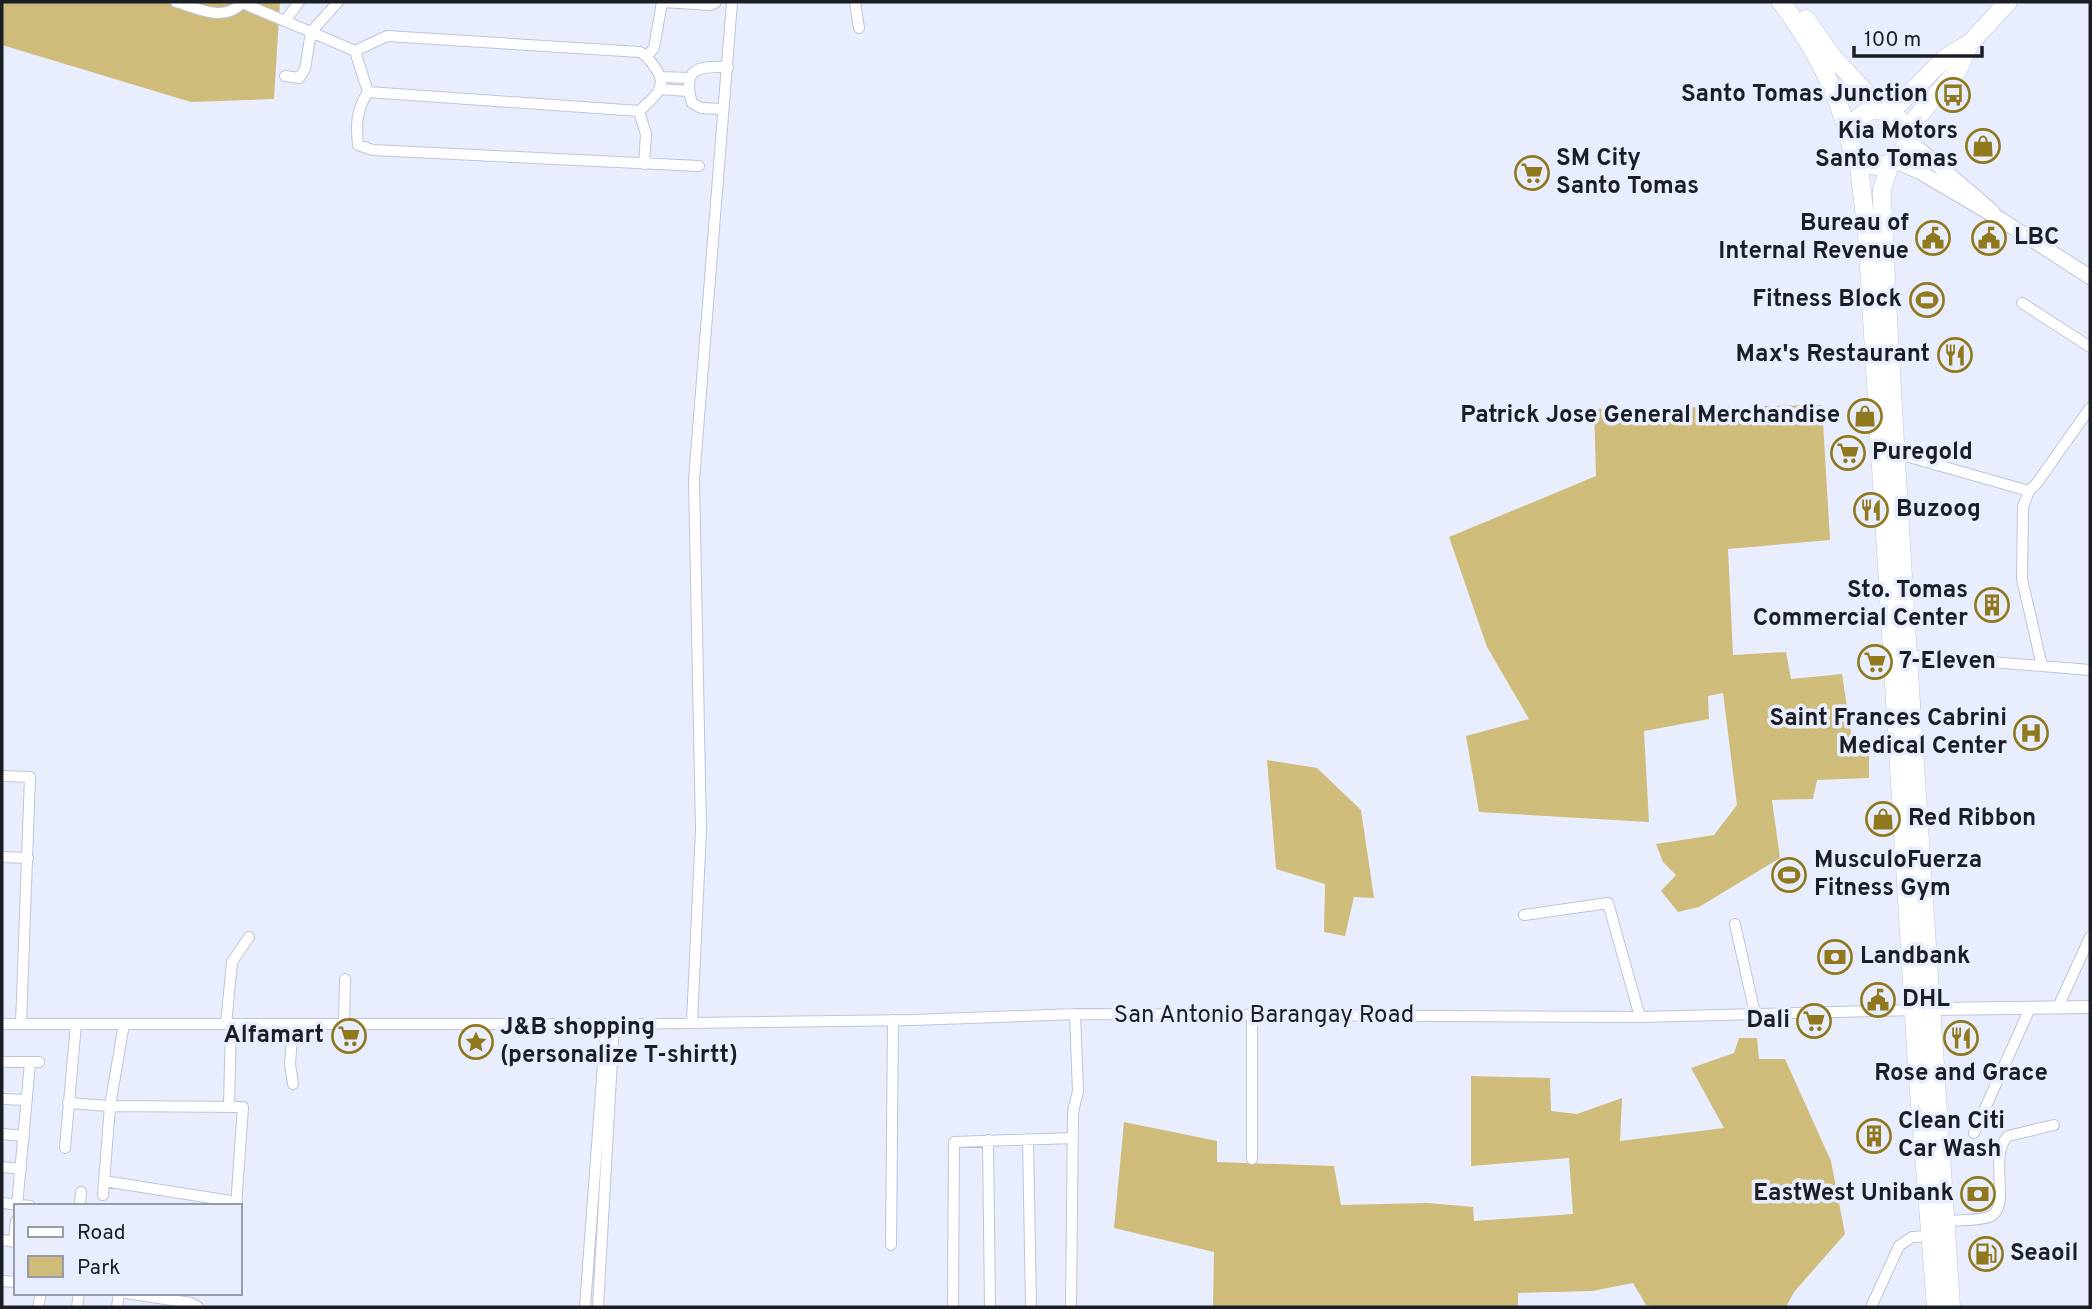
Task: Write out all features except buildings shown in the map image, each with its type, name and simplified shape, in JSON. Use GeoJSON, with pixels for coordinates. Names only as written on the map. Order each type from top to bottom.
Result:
{"type":"FeatureCollection","features":[{"type":"Feature","properties":{"kind":"highway"},"geometry":{"type":"LineString","coordinates":[[1781,2],[1818,61],[1839,106],[1853,152],[1873,166],[1892,162]]}},
{"type":"Feature","properties":{"kind":"highway"},"geometry":{"type":"LineString","coordinates":[[1793,2],[1832,56],[1886,111],[1899,120],[1905,134],[1903,151],[1892,162],[1882,190],[1895,453],[1900,655]]}},
{"type":"Feature","properties":{"kind":"highway"},"geometry":{"type":"LineString","coordinates":[[1849,138],[1852,126],[1860,115],[1870,111],[1886,111],[1945,58],[1970,43],[2008,2]]}},
{"type":"Feature","properties":{"kind":"highway"},"geometry":{"type":"LineString","coordinates":[[1905,134],[1958,70],[1970,43]]}},
{"type":"Feature","properties":{"kind":"highway"},"geometry":{"type":"LineString","coordinates":[[1858,158],[1868,247],[1900,655],[1923,1009],[1930,1236],[1936,1307]]}},
{"type":"Feature","properties":{"kind":"highway"},"geometry":{"type":"LineString","coordinates":[[1923,1009],[1951,1307]]}},
{"type":"Feature","properties":{"kind":"main road"},"geometry":{"type":"LineString","coordinates":[[1905,134],[2000,219]]}},
{"type":"Feature","properties":{"kind":"main road"},"geometry":{"type":"LineString","coordinates":[[1892,162],[1920,172],[2090,277]]}},
{"type":"Feature","properties":{"kind":"street"},"geometry":{"type":"LineString","coordinates":[[176,2],[218,14],[236,10],[243,3],[355,51],[387,36],[640,52],[647,56],[662,77],[659,89],[639,111]]}},
{"type":"Feature","properties":{"kind":"street"},"geometry":{"type":"LineString","coordinates":[[285,21],[299,2]]}},
{"type":"Feature","properties":{"kind":"street"},"geometry":{"type":"LineString","coordinates":[[285,76],[299,78],[305,69],[311,32],[338,2]]}},
{"type":"Feature","properties":{"kind":"street"},"geometry":{"type":"LineString","coordinates":[[647,56],[654,48],[663,2],[711,5],[716,2]]}},
{"type":"Feature","properties":{"kind":"street"},"geometry":{"type":"LineString","coordinates":[[692,1022],[701,830],[694,480],[732,2]]}},
{"type":"Feature","properties":{"kind":"street"},"geometry":{"type":"LineString","coordinates":[[855,2],[859,28]]}},
{"type":"Feature","properties":{"kind":"street"},"geometry":{"type":"LineString","coordinates":[[355,51],[368,92]]}},
{"type":"Feature","properties":{"kind":"street"},"geometry":{"type":"LineString","coordinates":[[723,109],[701,108],[692,103],[688,78],[695,70],[705,66],[728,67]]}},
{"type":"Feature","properties":{"kind":"street"},"geometry":{"type":"LineString","coordinates":[[662,77],[688,78]]}},
{"type":"Feature","properties":{"kind":"street"},"geometry":{"type":"LineString","coordinates":[[659,89],[688,91]]}},
{"type":"Feature","properties":{"kind":"street"},"geometry":{"type":"LineString","coordinates":[[368,92],[639,111]]}},
{"type":"Feature","properties":{"kind":"street"},"geometry":{"type":"LineString","coordinates":[[368,92],[360,103],[355,122],[358,145],[373,150],[699,166]]}},
{"type":"Feature","properties":{"kind":"street"},"geometry":{"type":"LineString","coordinates":[[639,111],[646,134],[644,164]]}},
{"type":"Feature","properties":{"kind":"street"},"geometry":{"type":"LineString","coordinates":[[2022,303],[2090,347]]}},
{"type":"Feature","properties":{"kind":"street"},"geometry":{"type":"LineString","coordinates":[[2042,666],[2022,579],[2023,507],[2029,491],[2037,484],[2089,412]]}},
{"type":"Feature","properties":{"kind":"street"},"geometry":{"type":"LineString","coordinates":[[1895,453],[2029,491]]}},
{"type":"Feature","properties":{"kind":"street"},"geometry":{"type":"LineString","coordinates":[[1900,655],[2090,670]]}},
{"type":"Feature","properties":{"kind":"street"},"geometry":{"type":"LineString","coordinates":[[2,776],[30,778],[21,1024]]}},
{"type":"Feature","properties":{"kind":"street"},"geometry":{"type":"LineString","coordinates":[[2,858],[29,858]]}},
{"type":"Feature","properties":{"kind":"street"},"geometry":{"type":"LineString","coordinates":[[1524,915],[1608,903],[1640,1017]]}},
{"type":"Feature","properties":{"kind":"street"},"geometry":{"type":"LineString","coordinates":[[1735,924],[1755,1014]]}},
{"type":"Feature","properties":{"kind":"street"},"geometry":{"type":"LineString","coordinates":[[229,1105],[228,1024],[232,962],[249,937]]}},
{"type":"Feature","properties":{"kind":"street"},"geometry":{"type":"LineString","coordinates":[[2058,1007],[2090,937]]}},
{"type":"Feature","properties":{"kind":"street"},"geometry":{"type":"LineString","coordinates":[[344,1024],[345,979]]}},
{"type":"Feature","properties":{"kind":"street"},"geometry":{"type":"LineString","coordinates":[[1974,1133],[2030,1007]]}},
{"type":"Feature","properties":{"kind":"street"},"geometry":{"type":"LineString","coordinates":[[1923,1009],[2090,1007]]}},
{"type":"Feature","properties":{"kind":"street","name":"San Antonio Barangay Road"},"geometry":{"type":"LineString","coordinates":[[2,1024],[610,1024],[1075,1014],[1640,1017],[1923,1009]]}},
{"type":"Feature","properties":{"kind":"street"},"geometry":{"type":"LineString","coordinates":[[1070,1307],[1073,1112],[1078,1091],[1075,1014]]}},
{"type":"Feature","properties":{"kind":"street"},"geometry":{"type":"LineString","coordinates":[[1252,1016],[1252,1158]]}},
{"type":"Feature","properties":{"kind":"street"},"geometry":{"type":"LineString","coordinates":[[891,1245],[893,1020]]}},
{"type":"Feature","properties":{"kind":"street"},"geometry":{"type":"LineString","coordinates":[[65,1147],[76,1024]]}},
{"type":"Feature","properties":{"kind":"street"},"geometry":{"type":"LineString","coordinates":[[103,1195],[110,1106],[124,1024]]}},
{"type":"Feature","properties":{"kind":"street"},"geometry":{"type":"LineString","coordinates":[[293,1024],[290,1064],[293,1084]]}},
{"type":"Feature","properties":{"kind":"street"},"geometry":{"type":"LineString","coordinates":[[585,1307],[610,1024]]}},
{"type":"Feature","properties":{"kind":"street"},"geometry":{"type":"LineString","coordinates":[[598,1307],[610,1024]]}},
{"type":"Feature","properties":{"kind":"street"},"geometry":{"type":"LineString","coordinates":[[2,1062],[34,1063],[27,1100],[18,1204]]}},
{"type":"Feature","properties":{"kind":"street"},"geometry":{"type":"LineString","coordinates":[[2,1099],[27,1100]]}},
{"type":"Feature","properties":{"kind":"street"},"geometry":{"type":"LineString","coordinates":[[68,1102],[110,1106],[243,1107],[237,1204],[104,1181]]}},
{"type":"Feature","properties":{"kind":"street"},"geometry":{"type":"LineString","coordinates":[[1945,1221],[1987,1218],[1993,1215],[2000,1205],[1998,1157],[2003,1141],[2008,1136],[2054,1125]]}},
{"type":"Feature","properties":{"kind":"street"},"geometry":{"type":"LineString","coordinates":[[2,1134],[24,1136]]}},
{"type":"Feature","properties":{"kind":"street"},"geometry":{"type":"LineString","coordinates":[[953,1307],[954,1142],[1073,1138]]}},
{"type":"Feature","properties":{"kind":"street"},"geometry":{"type":"LineString","coordinates":[[1028,1139],[1031,1307]]}},
{"type":"Feature","properties":{"kind":"street"},"geometry":{"type":"LineString","coordinates":[[988,1140],[990,1307]]}},
{"type":"Feature","properties":{"kind":"street"},"geometry":{"type":"LineString","coordinates":[[2,1167],[21,1170]]}},
{"type":"Feature","properties":{"kind":"street"},"geometry":{"type":"LineString","coordinates":[[80,1204],[81,1192]]}},
{"type":"Feature","properties":{"kind":"street"},"geometry":{"type":"LineString","coordinates":[[1871,1307],[1899,1246],[1912,1237],[1930,1236]]}},
{"type":"Feature","properties":{"kind":"street"},"geometry":{"type":"LineString","coordinates":[[132,1295],[158,1303],[191,1303],[198,1307]]}},
{"type":"Feature","properties":{"kind":"green space"},"geometry":{"type":"Polygon","coordinates":[[[2,2],[280,2],[274,99],[191,102],[2,45],[2,2]]]}},
{"type":"Feature","properties":{"kind":"green space"},"geometry":{"type":"Polygon","coordinates":[[[1822,405],[1830,540],[1728,549],[1733,655],[1786,652],[1791,679],[1842,674],[1853,746],[1869,750],[1869,778],[1817,780],[1813,799],[1772,800],[1780,858],[1699,907],[1678,912],[1661,891],[1676,875],[1663,862],[1656,844],[1714,835],[1737,805],[1723,693],[1708,696],[1709,719],[1644,731],[1649,822],[1479,812],[1466,736],[1529,719],[1487,647],[1449,537],[1596,476],[1594,409],[1822,405]]]}},
{"type":"Feature","properties":{"kind":"green space"},"geometry":{"type":"Polygon","coordinates":[[[1267,760],[1317,768],[1361,810],[1374,898],[1354,897],[1345,936],[1324,932],[1325,884],[1276,869],[1267,760]]]}},
{"type":"Feature","properties":{"kind":"green space"},"geometry":{"type":"Polygon","coordinates":[[[1739,1038],[1757,1038],[1759,1059],[1785,1059],[1831,1161],[1845,1234],[1794,1292],[1786,1307],[1646,1305],[1633,1283],[1592,1291],[1518,1293],[1518,1307],[1213,1307],[1214,1252],[1114,1228],[1124,1122],[1217,1141],[1217,1162],[1334,1166],[1341,1205],[1427,1203],[1473,1207],[1474,1221],[1573,1214],[1569,1158],[1471,1166],[1471,1076],[1550,1078],[1551,1111],[1577,1114],[1622,1098],[1620,1141],[1724,1128],[1691,1068],[1734,1053],[1739,1038]]]}},
{"type":"Feature","properties":{"kind":"place","name":"Santo Tomas Junction"},"geometry":{"type":"Point","coordinates":[1953,95]}},
{"type":"Feature","properties":{"kind":"place","name":"Kia Motors Santo Tomas"},"geometry":{"type":"Point","coordinates":[1983,146]}},
{"type":"Feature","properties":{"kind":"place","name":"SM City Santo Tomas"},"geometry":{"type":"Point","coordinates":[1532,173]}},
{"type":"Feature","properties":{"kind":"place","name":"Bureau of Internal Revenue"},"geometry":{"type":"Point","coordinates":[1933,238]}},
{"type":"Feature","properties":{"kind":"place","name":"LBC"},"geometry":{"type":"Point","coordinates":[1989,238]}},
{"type":"Feature","properties":{"kind":"place","name":"Fitness Block"},"geometry":{"type":"Point","coordinates":[1927,300]}},
{"type":"Feature","properties":{"kind":"place","name":"Max's Restaurant"},"geometry":{"type":"Point","coordinates":[1955,355]}},
{"type":"Feature","properties":{"kind":"place","name":"Patrick Jose General Merchandise"},"geometry":{"type":"Point","coordinates":[1865,416]}},
{"type":"Feature","properties":{"kind":"place","name":"Puregold"},"geometry":{"type":"Point","coordinates":[1848,453]}},
{"type":"Feature","properties":{"kind":"place","name":"Buzoog"},"geometry":{"type":"Point","coordinates":[1871,510]}},
{"type":"Feature","properties":{"kind":"place","name":"Sto. Tomas Commercial Center"},"geometry":{"type":"Point","coordinates":[1992,605]}},
{"type":"Feature","properties":{"kind":"place","name":"7-Eleven"},"geometry":{"type":"Point","coordinates":[1875,662]}},
{"type":"Feature","properties":{"kind":"place","name":"Saint Frances Cabrini Medical Center"},"geometry":{"type":"Point","coordinates":[2031,733]}},
{"type":"Feature","properties":{"kind":"place","name":"Red Ribbon"},"geometry":{"type":"Point","coordinates":[1883,819]}},
{"type":"Feature","properties":{"kind":"place","name":"MusculoFuerza Fitness Gym"},"geometry":{"type":"Point","coordinates":[1789,875]}},
{"type":"Feature","properties":{"kind":"place","name":"Landbank"},"geometry":{"type":"Point","coordinates":[1835,957]}},
{"type":"Feature","properties":{"kind":"place","name":"DHL"},"geometry":{"type":"Point","coordinates":[1878,1000]}},
{"type":"Feature","properties":{"kind":"place","name":"Dali"},"geometry":{"type":"Point","coordinates":[1814,1021]}},
{"type":"Feature","properties":{"kind":"place","name":"Alfamart"},"geometry":{"type":"Point","coordinates":[349,1036]}},
{"type":"Feature","properties":{"kind":"place","name":"Rose and Grace"},"geometry":{"type":"Point","coordinates":[1961,1038]}},
{"type":"Feature","properties":{"kind":"place","name":"J&B shopping (personalize T-shirtt)"},"geometry":{"type":"Point","coordinates":[476,1042]}},
{"type":"Feature","properties":{"kind":"place","name":"Clean Citi Car Wash"},"geometry":{"type":"Point","coordinates":[1874,1136]}},
{"type":"Feature","properties":{"kind":"place","name":"EastWest Unibank"},"geometry":{"type":"Point","coordinates":[1978,1194]}},
{"type":"Feature","properties":{"kind":"place","name":"Seaoil"},"geometry":{"type":"Point","coordinates":[1986,1254]}}]}
